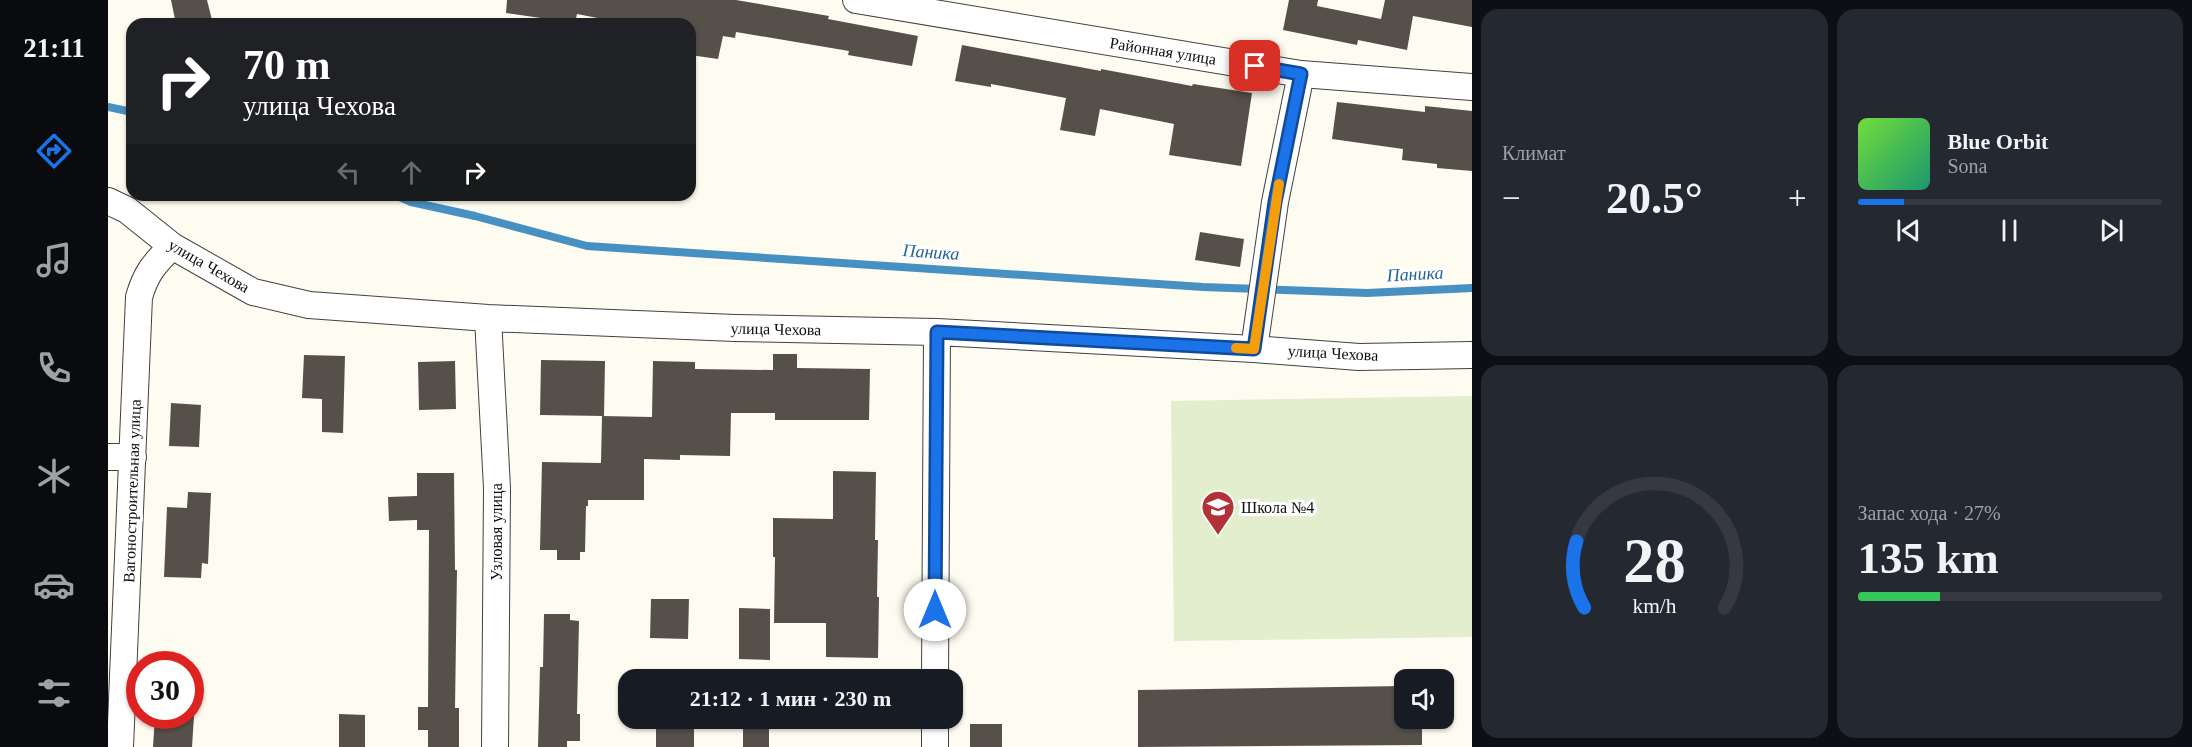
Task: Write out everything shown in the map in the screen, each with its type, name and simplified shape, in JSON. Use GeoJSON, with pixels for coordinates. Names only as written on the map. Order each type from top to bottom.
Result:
{"type":"FeatureCollection","features":[{"type":"Feature","properties":{"kind":"street","name":"Районная улица"},"geometry":{"type":"LineString","coordinates":[[856,0],[1301,74],[1472,87]]}},
{"type":"Feature","properties":{"kind":"street"},"geometry":{"type":"LineString","coordinates":[[1254,349],[1275,202],[1301,74]]}},
{"type":"Feature","properties":{"kind":"street","name":"улица Чехова"},"geometry":{"type":"LineString","coordinates":[[108,201],[127,210],[172,246],[253,292],[309,305],[488,318],[735,328],[937,332],[1359,357],[1472,355]]}},
{"type":"Feature","properties":{"kind":"street","name":"Вагоностроительная улица"},"geometry":{"type":"LineString","coordinates":[[120,747],[115,704],[121,457],[139,297],[144,279],[154,264],[172,246]]}},
{"type":"Feature","properties":{"kind":"street","name":"Узловая улица"},"geometry":{"type":"LineString","coordinates":[[488,318],[497,488],[495,747]]}},
{"type":"Feature","properties":{"kind":"street"},"geometry":{"type":"LineString","coordinates":[[935,669],[937,332]]}},
{"type":"Feature","properties":{"kind":"street"},"geometry":{"type":"LineString","coordinates":[[935,729],[935,747]]}},
{"type":"Feature","properties":{"kind":"green space"},"geometry":{"type":"Polygon","coordinates":[[[1472,396],[1472,637],[1174,641],[1171,401],[1472,396]]]}},
{"type":"Feature","properties":{"kind":"building"},"geometry":{"type":"Polygon","coordinates":[[[171,0],[207,0],[212,18],[175,18],[171,0]]]}},
{"type":"Feature","properties":{"kind":"building"},"geometry":{"type":"Polygon","coordinates":[[[507,0],[736,0],[829,16],[828,19],[918,36],[912,66],[848,55],[849,51],[736,32],[735,38],[723,36],[718,59],[696,56],[696,18],[597,18],[577,14],[576,18],[540,18],[506,13],[507,0]]]}},
{"type":"Feature","properties":{"kind":"building"},"geometry":{"type":"Polygon","coordinates":[[[1289,0],[1318,0],[1317,6],[1381,19],[1385,0],[1472,0],[1472,27],[1413,16],[1407,50],[1358,40],[1357,45],[1283,30],[1289,0]]]}},
{"type":"Feature","properties":{"kind":"building"},"geometry":{"type":"Polygon","coordinates":[[[962,45],[1101,71],[1101,69],[1192,86],[1193,84],[1252,93],[1241,166],[1169,155],[1174,124],[1100,109],[1095,136],[1060,130],[1066,98],[991,84],[991,87],[955,81],[962,45]]]}},
{"type":"Feature","properties":{"kind":"building"},"geometry":{"type":"Polygon","coordinates":[[[1337,102],[1425,112],[1425,106],[1472,111],[1472,171],[1437,168],[1437,164],[1402,160],[1403,149],[1332,139],[1337,102]]]}},
{"type":"Feature","properties":{"kind":"building"},"geometry":{"type":"Polygon","coordinates":[[[1200,232],[1244,239],[1240,267],[1195,260],[1200,232]]]}},
{"type":"Feature","properties":{"kind":"building"},"geometry":{"type":"Polygon","coordinates":[[[773,354],[797,354],[797,368],[870,369],[869,420],[775,420],[775,413],[731,413],[730,456],[680,455],[680,460],[644,459],[644,500],[588,500],[585,552],[580,552],[580,560],[557,560],[557,550],[540,550],[542,462],[601,463],[602,416],[652,417],[653,361],[695,362],[695,369],[773,370],[773,354]]]}},
{"type":"Feature","properties":{"kind":"building"},"geometry":{"type":"Polygon","coordinates":[[[304,355],[345,356],[343,433],[322,432],[322,399],[302,398],[304,355]]]}},
{"type":"Feature","properties":{"kind":"building"},"geometry":{"type":"Polygon","coordinates":[[[541,360],[605,361],[604,416],[540,415],[541,360]]]}},
{"type":"Feature","properties":{"kind":"building"},"geometry":{"type":"Polygon","coordinates":[[[455,361],[456,409],[419,410],[418,362],[455,361]]]}},
{"type":"Feature","properties":{"kind":"building"},"geometry":{"type":"Polygon","coordinates":[[[171,403],[201,405],[199,447],[169,446],[171,403]]]}},
{"type":"Feature","properties":{"kind":"building"},"geometry":{"type":"Polygon","coordinates":[[[833,471],[876,472],[878,658],[826,657],[826,623],[774,623],[773,518],[833,519],[833,471]]]}},
{"type":"Feature","properties":{"kind":"building"},"geometry":{"type":"Polygon","coordinates":[[[417,473],[454,473],[455,570],[457,570],[455,708],[459,708],[459,747],[428,747],[428,730],[418,730],[418,707],[428,707],[429,530],[417,530],[417,520],[389,521],[388,497],[417,496],[417,473]]]}},
{"type":"Feature","properties":{"kind":"building"},"geometry":{"type":"Polygon","coordinates":[[[188,492],[211,493],[208,564],[202,563],[201,578],[164,577],[167,507],[187,508],[188,492]]]}},
{"type":"Feature","properties":{"kind":"building"},"geometry":{"type":"Polygon","coordinates":[[[651,599],[689,599],[688,639],[650,638],[651,599]]]}},
{"type":"Feature","properties":{"kind":"building"},"geometry":{"type":"Polygon","coordinates":[[[739,608],[770,609],[770,660],[739,659],[739,608]]]}},
{"type":"Feature","properties":{"kind":"building"},"geometry":{"type":"Polygon","coordinates":[[[544,614],[570,614],[570,620],[579,621],[577,714],[580,714],[580,741],[567,741],[567,747],[538,747],[544,614]]]}},
{"type":"Feature","properties":{"kind":"building"},"geometry":{"type":"Polygon","coordinates":[[[1394,686],[1394,729],[1422,729],[1422,745],[1138,747],[1138,690],[1394,686]]]}},
{"type":"Feature","properties":{"kind":"building"},"geometry":{"type":"Polygon","coordinates":[[[339,714],[365,715],[365,747],[339,747],[339,714]]]}},
{"type":"Feature","properties":{"kind":"building"},"geometry":{"type":"Polygon","coordinates":[[[970,724],[1002,724],[1002,747],[970,747],[970,724]]]}},
{"type":"Feature","properties":{"kind":"building"},"geometry":{"type":"Polygon","coordinates":[[[154,729],[193,729],[192,747],[153,747],[154,729]]]}},
{"type":"Feature","properties":{"kind":"building"},"geometry":{"type":"Polygon","coordinates":[[[656,729],[694,729],[694,747],[656,747],[656,729]]]}},
{"type":"Feature","properties":{"kind":"building"},"geometry":{"type":"Polygon","coordinates":[[[743,729],[769,729],[769,747],[743,747],[743,729]]]}},
{"type":"Feature","properties":{"kind":"waterway","name":"Паника"},"geometry":{"type":"LineString","coordinates":[[108,107],[126,111]]}},
{"type":"Feature","properties":{"kind":"waterway","name":"Паника"},"geometry":{"type":"LineString","coordinates":[[409,201],[587,246],[1203,287],[1367,293],[1472,288]]}},
{"type":"Feature","properties":{"kind":"slow traffic"},"geometry":{"type":"LineString","coordinates":[[1236,348],[1254,349],[1279,184]]}},
{"type":"Feature","properties":{"kind":"place","name":"Школа №4"},"geometry":{"type":"Point","coordinates":[1218,536]}},
{"type":"Feature","properties":{"kind":"route"},"geometry":{"type":"LineString","coordinates":[[935,610],[937,332],[1254,349],[1275,202],[1301,74],[1255,66]]}}]}
